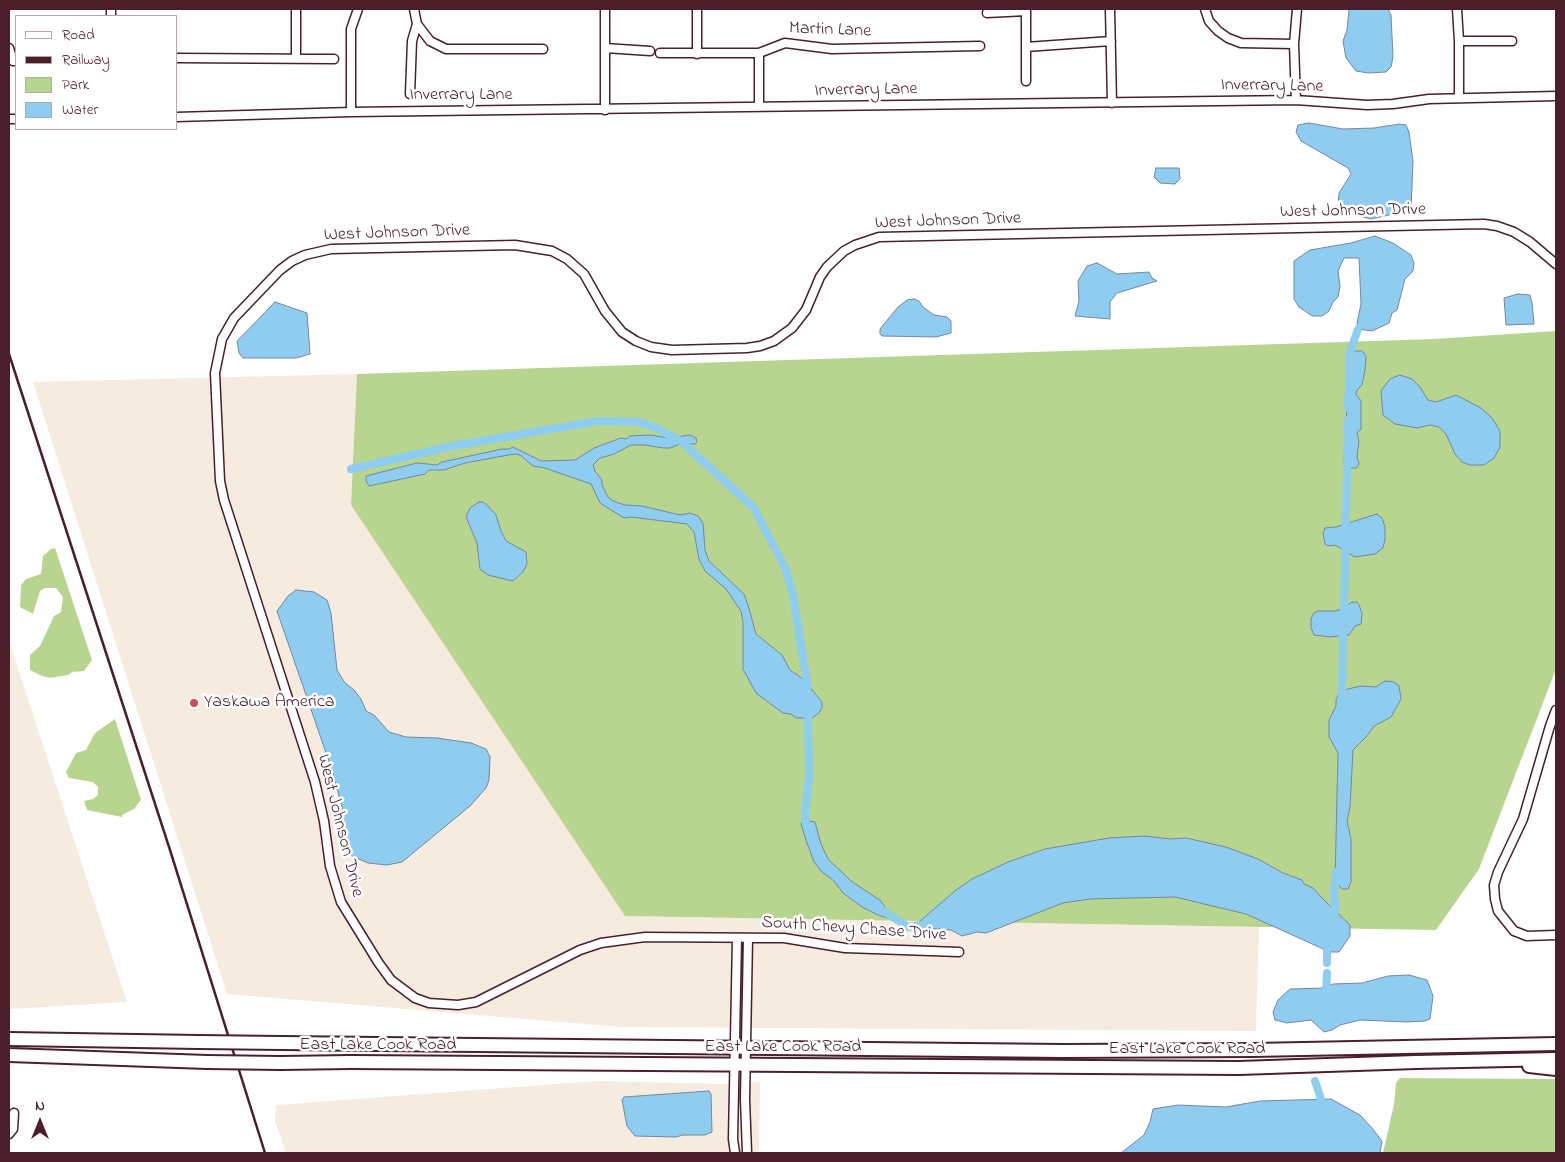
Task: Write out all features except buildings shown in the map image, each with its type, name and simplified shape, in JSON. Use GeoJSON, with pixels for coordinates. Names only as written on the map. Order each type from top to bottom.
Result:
{"type":"FeatureCollection","features":[{"type":"Feature","properties":{"kind":"main road","name":"East Lake Cook Road"},"geometry":{"type":"LineString","coordinates":[[9,1039],[1144,1051],[1556,1044]]}},
{"type":"Feature","properties":{"kind":"main road"},"geometry":{"type":"LineString","coordinates":[[1527,1045],[1556,1039]]}},
{"type":"Feature","properties":{"kind":"main road"},"geometry":{"type":"LineString","coordinates":[[1144,1051],[1144,1068]]}},
{"type":"Feature","properties":{"kind":"main road","name":"East Lake Cook Road"},"geometry":{"type":"LineString","coordinates":[[9,1055],[280,1063],[1144,1068],[1239,1068],[1556,1059]]}},
{"type":"Feature","properties":{"kind":"main road"},"geometry":{"type":"LineString","coordinates":[[1490,1061],[1556,1069]]}},
{"type":"Feature","properties":{"kind":"street"},"geometry":{"type":"LineString","coordinates":[[296,9],[296,58]]}},
{"type":"Feature","properties":{"kind":"street"},"geometry":{"type":"LineString","coordinates":[[347,9],[357,11],[351,29],[351,112]]}},
{"type":"Feature","properties":{"kind":"street"},"geometry":{"type":"LineString","coordinates":[[414,9],[418,24],[430,40],[446,49],[543,49]]}},
{"type":"Feature","properties":{"kind":"street"},"geometry":{"type":"LineString","coordinates":[[605,110],[606,9]]}},
{"type":"Feature","properties":{"kind":"street"},"geometry":{"type":"LineString","coordinates":[[697,9],[697,54]]}},
{"type":"Feature","properties":{"kind":"street"},"geometry":{"type":"LineString","coordinates":[[1110,9],[1112,103]]}},
{"type":"Feature","properties":{"kind":"street"},"geometry":{"type":"LineString","coordinates":[[1205,9],[1208,21],[1228,38],[1241,42],[1294,44]]}},
{"type":"Feature","properties":{"kind":"street"},"geometry":{"type":"LineString","coordinates":[[1296,100],[1294,44],[1297,9]]}},
{"type":"Feature","properties":{"kind":"street"},"geometry":{"type":"LineString","coordinates":[[1457,9],[1460,41],[1459,97]]}},
{"type":"Feature","properties":{"kind":"street"},"geometry":{"type":"LineString","coordinates":[[987,13],[1026,11],[1026,81]]}},
{"type":"Feature","properties":{"kind":"street"},"geometry":{"type":"LineString","coordinates":[[410,94],[412,41],[418,24]]}},
{"type":"Feature","properties":{"kind":"street"},"geometry":{"type":"LineString","coordinates":[[1026,47],[1111,41]]}},
{"type":"Feature","properties":{"kind":"street"},"geometry":{"type":"LineString","coordinates":[[1460,41],[1512,41]]}},
{"type":"Feature","properties":{"kind":"street","name":"Martin Lane"},"geometry":{"type":"LineString","coordinates":[[660,53],[759,53],[786,42],[832,49],[980,46]]}},
{"type":"Feature","properties":{"kind":"street"},"geometry":{"type":"LineString","coordinates":[[9,48],[13,61],[15,61]]}},
{"type":"Feature","properties":{"kind":"street"},"geometry":{"type":"LineString","coordinates":[[605,48],[650,51]]}},
{"type":"Feature","properties":{"kind":"street"},"geometry":{"type":"LineString","coordinates":[[759,53],[759,107]]}},
{"type":"Feature","properties":{"kind":"street"},"geometry":{"type":"LineString","coordinates":[[178,58],[334,59]]}},
{"type":"Feature","properties":{"kind":"street","name":"Inverrary Lane"},"geometry":{"type":"LineString","coordinates":[[178,117],[351,112],[1296,100],[1367,105],[1459,97],[1556,96]]}},
{"type":"Feature","properties":{"kind":"street","name":"West Johnson Drive"},"geometry":{"type":"LineString","coordinates":[[748,938],[645,937],[601,943],[573,954],[476,1002],[458,1004],[429,1002],[415,998],[391,980],[378,962],[341,902],[335,886],[315,782],[232,528],[220,481],[215,373],[222,339],[234,318],[280,270],[304,255],[331,250],[515,245],[552,251],[567,259],[584,274],[605,311],[622,332],[650,347],[672,350],[747,348],[774,341],[792,328],[806,310],[820,277],[827,267],[844,251],[879,237],[1484,224],[1514,232],[1530,242],[1556,264]]}},
{"type":"Feature","properties":{"kind":"street"},"geometry":{"type":"LineString","coordinates":[[1556,710],[1553,727],[1523,819],[1498,872],[1494,886],[1496,905],[1504,920],[1514,931],[1527,936],[1556,935]]}},
{"type":"Feature","properties":{"kind":"street"},"geometry":{"type":"LineString","coordinates":[[737,938],[734,1048],[740,1065],[747,1153]]}},
{"type":"Feature","properties":{"kind":"street"},"geometry":{"type":"LineString","coordinates":[[735,1153],[733,1139],[740,1065],[747,1048],[748,938]]}},
{"type":"Feature","properties":{"kind":"street","name":"South Chevy Chase Drive"},"geometry":{"type":"LineString","coordinates":[[748,938],[784,938],[845,948],[959,952]]}},
{"type":"Feature","properties":{"kind":"street"},"geometry":{"type":"LineString","coordinates":[[9,1134],[13,1129],[14,1113]]}},
{"type":"Feature","properties":{"kind":"shaded area"},"geometry":{"type":"Polygon","coordinates":[[[357,374],[351,505],[625,916],[1259,927],[1256,1031],[620,1027],[227,994],[33,382],[357,374]]]}},
{"type":"Feature","properties":{"kind":"shaded area"},"geometry":{"type":"Polygon","coordinates":[[[9,641],[127,1002],[9,1009],[9,641]]]}},
{"type":"Feature","properties":{"kind":"shaded area"},"geometry":{"type":"Polygon","coordinates":[[[598,1081],[721,1084],[760,1082],[759,1153],[286,1153],[275,1121],[276,1105],[598,1081]]]}},
{"type":"Feature","properties":{"kind":"green space"},"geometry":{"type":"Polygon","coordinates":[[[1556,331],[1556,669],[1479,869],[1436,930],[625,916],[351,505],[357,374],[1434,339],[1556,331]]]}},
{"type":"Feature","properties":{"kind":"green space"},"geometry":{"type":"Polygon","coordinates":[[[55,548],[92,660],[84,671],[50,678],[30,670],[30,655],[40,646],[54,616],[61,612],[63,597],[56,588],[45,588],[40,591],[33,614],[20,607],[21,585],[26,579],[41,574],[43,556],[55,548]]]}},
{"type":"Feature","properties":{"kind":"green space"},"geometry":{"type":"Polygon","coordinates":[[[115,719],[141,800],[134,809],[122,815],[122,817],[87,810],[84,801],[93,799],[98,795],[98,787],[93,782],[69,778],[66,772],[76,753],[86,750],[95,733],[115,719]]]}},
{"type":"Feature","properties":{"kind":"green space"},"geometry":{"type":"Polygon","coordinates":[[[1400,1078],[1556,1079],[1556,1153],[1383,1153],[1394,1104],[1396,1083],[1400,1078]]]}},
{"type":"Feature","properties":{"kind":"water"},"geometry":{"type":"Polygon","coordinates":[[[1349,9],[1388,9],[1391,15],[1393,57],[1391,67],[1386,72],[1368,73],[1356,71],[1346,58],[1343,41],[1347,30],[1349,9]]]}},
{"type":"Feature","properties":{"kind":"water"},"geometry":{"type":"Polygon","coordinates":[[[1309,123],[1343,129],[1406,125],[1409,132],[1413,161],[1411,210],[1371,219],[1343,212],[1338,207],[1339,193],[1351,174],[1348,168],[1301,141],[1296,132],[1298,125],[1309,123]]]}},
{"type":"Feature","properties":{"kind":"water"},"geometry":{"type":"Polygon","coordinates":[[[1156,168],[1179,168],[1180,179],[1175,184],[1160,183],[1154,177],[1156,168]]]}},
{"type":"Feature","properties":{"kind":"water"},"geometry":{"type":"Polygon","coordinates":[[[1375,236],[1393,243],[1411,255],[1414,263],[1413,271],[1405,279],[1397,310],[1392,313],[1389,323],[1372,331],[1358,329],[1357,323],[1361,304],[1359,258],[1344,258],[1338,271],[1340,286],[1338,297],[1333,302],[1329,311],[1322,316],[1312,316],[1299,307],[1294,299],[1294,261],[1310,250],[1351,243],[1375,236]]]}},
{"type":"Feature","properties":{"kind":"water"},"geometry":{"type":"Polygon","coordinates":[[[1097,263],[1117,274],[1149,272],[1152,278],[1157,281],[1117,293],[1110,302],[1110,319],[1075,316],[1079,301],[1078,281],[1087,266],[1097,263]]]}},
{"type":"Feature","properties":{"kind":"water"},"geometry":{"type":"Polygon","coordinates":[[[1518,294],[1530,295],[1534,324],[1506,325],[1504,298],[1518,294]]]}},
{"type":"Feature","properties":{"kind":"water"},"geometry":{"type":"Polygon","coordinates":[[[914,299],[919,301],[923,307],[934,315],[947,317],[951,321],[951,333],[936,337],[882,336],[880,329],[898,307],[907,300],[914,299]]]}},
{"type":"Feature","properties":{"kind":"water"},"geometry":{"type":"Polygon","coordinates":[[[275,302],[307,313],[310,354],[296,358],[243,358],[239,353],[237,341],[275,302]]]}},
{"type":"Feature","properties":{"kind":"water"},"geometry":{"type":"Polygon","coordinates":[[[1354,351],[1362,351],[1366,356],[1362,385],[1356,394],[1361,401],[1361,429],[1357,433],[1359,441],[1357,457],[1359,464],[1356,468],[1351,468],[1344,465],[1345,441],[1349,437],[1350,431],[1346,427],[1347,401],[1351,397],[1351,389],[1346,387],[1346,378],[1354,351]]]}},
{"type":"Feature","properties":{"kind":"water"},"geometry":{"type":"Polygon","coordinates":[[[1400,375],[1412,379],[1420,387],[1428,400],[1436,402],[1456,395],[1481,408],[1492,418],[1500,431],[1500,447],[1494,458],[1484,465],[1470,465],[1462,462],[1455,454],[1446,434],[1439,427],[1430,425],[1417,428],[1395,424],[1383,415],[1381,391],[1390,379],[1400,375]]]}},
{"type":"Feature","properties":{"kind":"water"},"geometry":{"type":"Polygon","coordinates":[[[650,435],[669,438],[690,435],[696,438],[697,442],[695,444],[680,444],[670,448],[631,445],[614,454],[600,458],[593,465],[602,480],[602,485],[608,497],[625,505],[642,506],[680,515],[690,513],[698,516],[703,523],[705,550],[709,561],[744,594],[756,634],[782,655],[790,670],[802,678],[822,702],[822,708],[819,713],[812,718],[796,718],[791,714],[783,713],[756,693],[743,669],[743,622],[741,611],[726,589],[705,571],[699,559],[694,532],[687,524],[631,517],[624,518],[600,503],[591,484],[545,468],[533,466],[520,455],[514,454],[465,463],[444,470],[429,470],[425,474],[369,486],[366,481],[366,476],[417,463],[437,465],[442,462],[513,447],[541,461],[575,460],[594,448],[621,438],[626,439],[630,436],[650,435]]]}},
{"type":"Feature","properties":{"kind":"water"},"geometry":{"type":"Polygon","coordinates":[[[479,502],[483,502],[496,515],[506,541],[526,552],[527,564],[523,572],[513,581],[488,575],[480,569],[477,543],[466,517],[470,508],[479,502]]]}},
{"type":"Feature","properties":{"kind":"water"},"geometry":{"type":"Polygon","coordinates":[[[1377,514],[1382,518],[1385,527],[1385,539],[1383,548],[1375,554],[1355,557],[1335,545],[1328,546],[1325,544],[1323,533],[1325,528],[1336,527],[1377,514]]]}},
{"type":"Feature","properties":{"kind":"water"},"geometry":{"type":"Polygon","coordinates":[[[296,590],[314,592],[327,600],[331,613],[337,670],[345,683],[361,699],[366,711],[374,715],[389,732],[406,737],[437,738],[471,743],[486,749],[490,757],[489,780],[486,788],[470,806],[402,862],[387,865],[368,863],[350,855],[346,849],[342,807],[333,773],[277,611],[288,596],[296,590]]]}},
{"type":"Feature","properties":{"kind":"water"},"geometry":{"type":"Polygon","coordinates":[[[1352,602],[1357,602],[1359,605],[1362,613],[1361,624],[1355,626],[1349,635],[1330,637],[1314,635],[1311,628],[1311,619],[1314,613],[1342,609],[1352,602]]]}},
{"type":"Feature","properties":{"kind":"water"},"geometry":{"type":"Polygon","coordinates":[[[1385,681],[1394,682],[1399,686],[1401,699],[1391,717],[1374,726],[1353,750],[1350,807],[1347,821],[1351,839],[1351,882],[1348,889],[1342,889],[1335,881],[1338,753],[1329,737],[1329,720],[1336,706],[1339,693],[1361,686],[1376,687],[1385,681]]]}},
{"type":"Feature","properties":{"kind":"water"},"geometry":{"type":"Polygon","coordinates":[[[802,822],[815,822],[821,844],[828,859],[851,881],[881,901],[890,915],[888,918],[862,907],[843,893],[834,881],[822,872],[814,862],[801,824],[802,822]]]}},
{"type":"Feature","properties":{"kind":"water"},"geometry":{"type":"Polygon","coordinates":[[[1145,836],[1170,839],[1186,838],[1226,847],[1258,859],[1283,873],[1302,880],[1304,884],[1313,888],[1350,925],[1350,936],[1339,952],[1330,952],[1246,914],[1175,897],[1090,899],[1063,903],[986,933],[977,932],[962,936],[951,930],[923,928],[919,922],[956,890],[972,879],[1008,862],[1045,849],[1109,838],[1145,836]]]}},
{"type":"Feature","properties":{"kind":"water"},"geometry":{"type":"Polygon","coordinates":[[[1409,975],[1427,980],[1433,996],[1430,1019],[1407,1022],[1360,1020],[1340,1025],[1324,1032],[1311,1020],[1287,1023],[1275,1020],[1273,1012],[1278,1000],[1290,989],[1324,988],[1333,984],[1362,983],[1388,976],[1409,975]]]}},
{"type":"Feature","properties":{"kind":"water"},"geometry":{"type":"Polygon","coordinates":[[[709,1091],[711,1094],[712,1132],[705,1135],[683,1135],[676,1137],[635,1136],[627,1126],[622,1100],[624,1097],[709,1091]]]}},
{"type":"Feature","properties":{"kind":"water"},"geometry":{"type":"Polygon","coordinates":[[[1331,1099],[1360,1115],[1372,1128],[1382,1141],[1380,1153],[1121,1153],[1144,1135],[1153,1109],[1178,1105],[1226,1107],[1260,1101],[1331,1099]]]}},
{"type":"Feature","properties":{"kind":"waterway"},"geometry":{"type":"LineString","coordinates":[[1348,408],[1350,352],[1358,329]]}},
{"type":"Feature","properties":{"kind":"waterway"},"geometry":{"type":"LineString","coordinates":[[1344,616],[1348,420]]}},
{"type":"Feature","properties":{"kind":"waterway"},"geometry":{"type":"LineString","coordinates":[[351,469],[452,446],[598,421],[639,422],[656,428],[681,441],[754,508],[785,568],[792,590],[807,693]]}},
{"type":"Feature","properties":{"kind":"waterway"},"geometry":{"type":"LineString","coordinates":[[1342,701],[1343,627]]}},
{"type":"Feature","properties":{"kind":"waterway"},"geometry":{"type":"LineString","coordinates":[[808,710],[809,777],[805,815],[808,830]]}},
{"type":"Feature","properties":{"kind":"waterway"},"geometry":{"type":"LineString","coordinates":[[1332,920],[1335,910],[1334,890],[1336,872]]}},
{"type":"Feature","properties":{"kind":"waterway"},"geometry":{"type":"LineString","coordinates":[[882,910],[908,927],[921,925]]}},
{"type":"Feature","properties":{"kind":"waterway"},"geometry":{"type":"LineString","coordinates":[[1327,941],[1327,963]]}},
{"type":"Feature","properties":{"kind":"waterway"},"geometry":{"type":"LineString","coordinates":[[1326,995],[1327,973]]}},
{"type":"Feature","properties":{"kind":"waterway"},"geometry":{"type":"LineString","coordinates":[[1315,1081],[1321,1099]]}},
{"type":"Feature","properties":{"kind":"railway"},"geometry":{"type":"LineString","coordinates":[[9,354],[170,850],[265,1153]]}},
{"type":"Feature","properties":{"kind":"place","name":"Yaskawa America"},"geometry":{"type":"Point","coordinates":[194,703]}}]}
